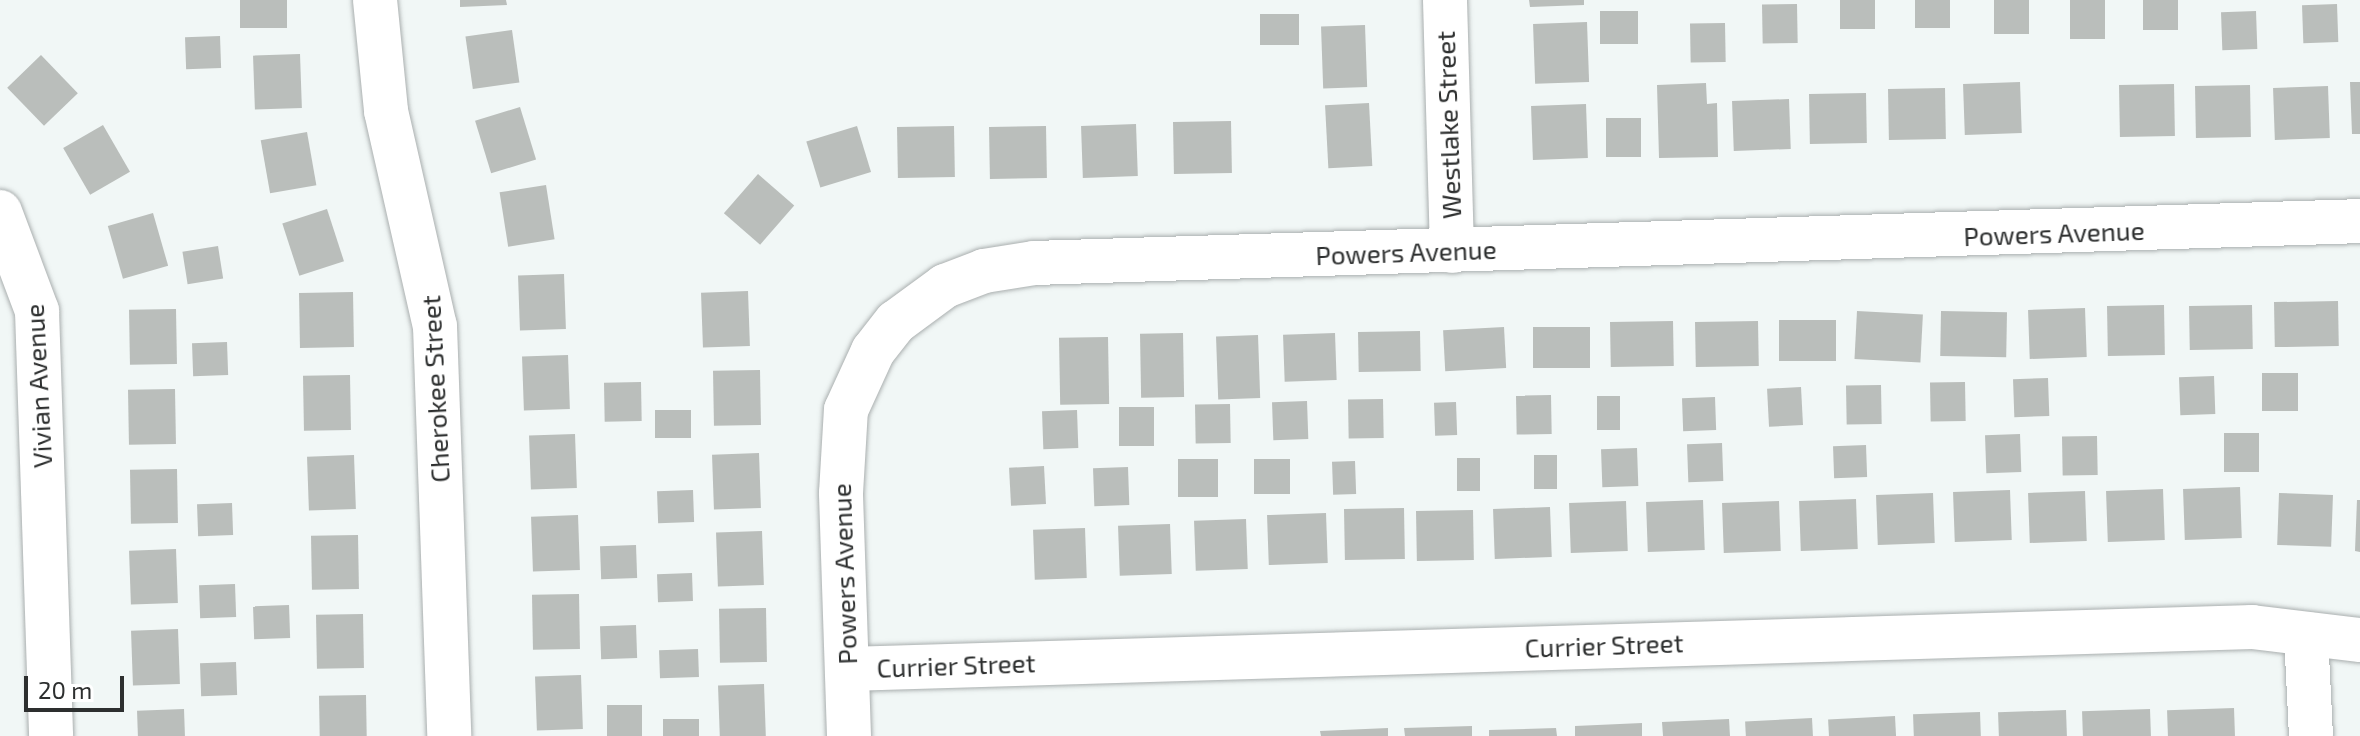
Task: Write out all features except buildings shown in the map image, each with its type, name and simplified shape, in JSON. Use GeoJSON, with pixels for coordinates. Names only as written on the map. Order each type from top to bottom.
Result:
{"type":"FeatureCollection","features":[{"type":"Feature","properties":{"kind":"street","name":"Cherokee Street"},"geometry":{"type":"LineString","coordinates":[[375,0],[386,111],[435,326],[449,736]]}},
{"type":"Feature","properties":{"kind":"street","name":"Westlake Street"},"geometry":{"type":"LineString","coordinates":[[1445,0],[1452,251]]}},
{"type":"Feature","properties":{"kind":"street","name":"Vivian Avenue"},"geometry":{"type":"LineString","coordinates":[[0,212],[37,311],[51,736]]}},
{"type":"Feature","properties":{"kind":"street","name":"Powers Avenue"},"geometry":{"type":"LineString","coordinates":[[849,736],[841,493],[846,410],[873,351],[917,304],[984,271],[1034,263],[2360,221]]}},
{"type":"Feature","properties":{"kind":"street","name":"Currier Street"},"geometry":{"type":"LineString","coordinates":[[847,669],[2252,627],[2360,640]]}},
{"type":"Feature","properties":{"kind":"street"},"geometry":{"type":"LineString","coordinates":[[2306,634],[2311,736]]}}]}
